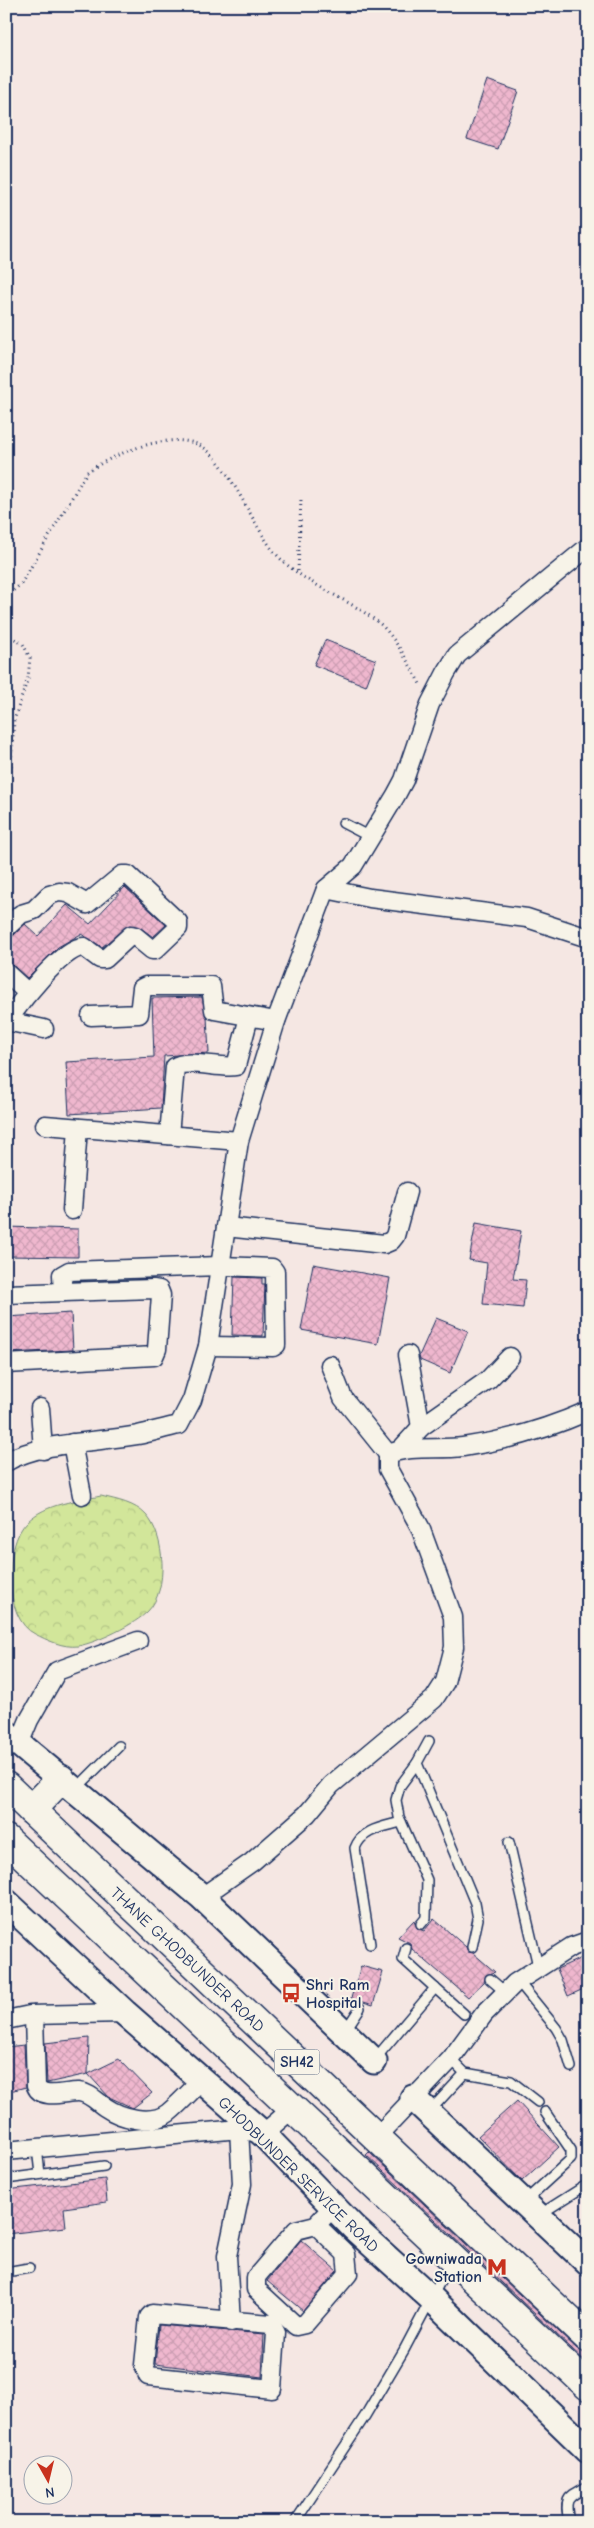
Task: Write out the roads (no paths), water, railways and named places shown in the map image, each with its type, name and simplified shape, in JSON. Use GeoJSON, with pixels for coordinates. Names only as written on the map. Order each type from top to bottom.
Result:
{"type":"FeatureCollection","features":[{"type":"Feature","properties":{"kind":"main road"},"geometry":{"type":"LineString","coordinates":[[31,1810],[68,1785]]}},
{"type":"Feature","properties":{"kind":"main road","name":"THANE GHODBUNDER ROAD"},"geometry":{"type":"LineString","coordinates":[[6,1786],[588,2338]]}},
{"type":"Feature","properties":{"kind":"main road","name":"SH42"},"geometry":{"type":"LineString","coordinates":[[6,1839],[588,2386]]}},
{"type":"Feature","properties":{"kind":"street"},"geometry":{"type":"LineString","coordinates":[[6,1462],[17,1456],[72,1443],[138,1435],[179,1425],[192,1400],[208,1346],[238,1141],[276,1021],[326,889],[353,866],[404,780],[430,704],[458,656],[588,547]]}},
{"type":"Feature","properties":{"kind":"street"},"geometry":{"type":"LineString","coordinates":[[6,928],[17,916],[34,910],[49,895],[68,893],[87,904],[122,875],[128,875],[178,922],[178,928],[155,950],[152,950],[135,936],[131,935],[105,960],[100,959],[84,947],[73,949],[28,993],[6,1021],[44,1029]]}},
{"type":"Feature","properties":{"kind":"street"},"geometry":{"type":"LineString","coordinates":[[326,889],[370,898],[527,918],[585,935]]}},
{"type":"Feature","properties":{"kind":"street"},"geometry":{"type":"LineString","coordinates":[[6,973],[28,993]]}},
{"type":"Feature","properties":{"kind":"street"},"geometry":{"type":"LineString","coordinates":[[91,1016],[139,1014],[142,988],[146,986],[211,986],[214,1010],[276,1021]]}},
{"type":"Feature","properties":{"kind":"street"},"geometry":{"type":"LineString","coordinates":[[169,1135],[175,1067],[184,1064],[227,1068],[236,1066],[249,1016]]}},
{"type":"Feature","properties":{"kind":"street"},"geometry":{"type":"LineString","coordinates":[[45,1125],[238,1141]]}},
{"type":"Feature","properties":{"kind":"street"},"geometry":{"type":"LineString","coordinates":[[72,1210],[78,1128]]}},
{"type":"Feature","properties":{"kind":"street"},"geometry":{"type":"LineString","coordinates":[[226,1227],[384,1244],[391,1241],[395,1236],[406,1192]]}},
{"type":"Feature","properties":{"kind":"street"},"geometry":{"type":"LineString","coordinates":[[63,1292],[62,1275],[69,1271],[220,1266],[272,1268],[275,1272],[277,1341],[273,1347],[208,1346]]}},
{"type":"Feature","properties":{"kind":"street"},"geometry":{"type":"LineString","coordinates":[[6,1294],[153,1289],[158,1290],[161,1296],[158,1349],[154,1356],[6,1364]]}},
{"type":"Feature","properties":{"kind":"street"},"geometry":{"type":"LineString","coordinates":[[408,1355],[420,1427]]}},
{"type":"Feature","properties":{"kind":"street"},"geometry":{"type":"LineString","coordinates":[[202,1897],[252,1862],[307,1814],[331,1786],[434,1699],[445,1682],[454,1647],[453,1617],[420,1527],[388,1469],[394,1451],[420,1427],[488,1380],[510,1357]]}},
{"type":"Feature","properties":{"kind":"street"},"geometry":{"type":"LineString","coordinates":[[330,1365],[343,1398],[394,1451],[464,1447],[521,1436],[588,1411]]}},
{"type":"Feature","properties":{"kind":"street"},"geometry":{"type":"LineString","coordinates":[[40,1408],[43,1450]]}},
{"type":"Feature","properties":{"kind":"street"},"geometry":{"type":"LineString","coordinates":[[72,1443],[82,1495]]}},
{"type":"Feature","properties":{"kind":"street"},"geometry":{"type":"LineString","coordinates":[[138,1641],[57,1671],[29,1720],[13,1738],[202,1897],[374,2062]]}},
{"type":"Feature","properties":{"kind":"street","name":"GHODBUNDER SERVICE ROAD"},"geometry":{"type":"LineString","coordinates":[[6,1902],[125,2013],[263,2134],[333,2207],[346,2237],[431,2298],[588,2450]]}},
{"type":"Feature","properties":{"kind":"street"},"geometry":{"type":"LineString","coordinates":[[376,2138],[421,2105],[450,2059],[484,2014],[511,1986],[538,1966],[571,1947],[588,1941]]}},
{"type":"Feature","properties":{"kind":"street"},"geometry":{"type":"LineString","coordinates":[[6,2020],[34,2015],[125,2013]]}},
{"type":"Feature","properties":{"kind":"street"},"geometry":{"type":"LineString","coordinates":[[34,2015],[36,2086],[40,2092],[46,2094],[81,2092],[92,2096],[105,2107],[124,2117],[143,2119],[167,2114],[202,2080]]}},
{"type":"Feature","properties":{"kind":"street"},"geometry":{"type":"LineString","coordinates":[[421,2105],[588,2263]]}},
{"type":"Feature","properties":{"kind":"street"},"geometry":{"type":"LineString","coordinates":[[6,2151],[239,2129],[263,2134],[293,2108]]}},
{"type":"Feature","properties":{"kind":"street"},"geometry":{"type":"LineString","coordinates":[[231,2322],[227,2256],[242,2184],[239,2129]]}},
{"type":"Feature","properties":{"kind":"street"},"geometry":{"type":"LineString","coordinates":[[316,2225],[346,2237],[348,2259],[346,2279],[306,2324],[296,2326],[256,2289],[254,2283],[256,2276],[296,2230],[316,2225],[333,2207]]}},
{"type":"Feature","properties":{"kind":"street"},"geometry":{"type":"LineString","coordinates":[[152,2314],[231,2322],[271,2324],[275,2328],[272,2389],[148,2376],[146,2373],[145,2355],[149,2317],[152,2314]]}},
{"type":"Feature","properties":{"kind":"lane"},"geometry":{"type":"LineString","coordinates":[[343,824],[370,836]]}},
{"type":"Feature","properties":{"kind":"lane"},"geometry":{"type":"LineString","coordinates":[[425,1921],[427,1880],[401,1822],[396,1800],[400,1786],[429,1741]]}},
{"type":"Feature","properties":{"kind":"lane"},"geometry":{"type":"LineString","coordinates":[[68,1785],[119,1746]]}},
{"type":"Feature","properties":{"kind":"lane"},"geometry":{"type":"LineString","coordinates":[[417,1762],[475,1903],[478,1919],[472,1947]]}},
{"type":"Feature","properties":{"kind":"lane"},"geometry":{"type":"LineString","coordinates":[[370,1944],[355,1848],[358,1840],[365,1833],[401,1822]]}},
{"type":"Feature","properties":{"kind":"lane"},"geometry":{"type":"LineString","coordinates":[[509,1842],[538,1966]]}},
{"type":"Feature","properties":{"kind":"lane"},"geometry":{"type":"LineString","coordinates":[[406,1948],[403,1959],[464,2014]]}},
{"type":"Feature","properties":{"kind":"lane"},"geometry":{"type":"LineString","coordinates":[[490,1979],[511,1986],[556,2028],[563,2040],[571,2067]]}},
{"type":"Feature","properties":{"kind":"lane"},"geometry":{"type":"LineString","coordinates":[[374,2062],[435,1988]]}},
{"type":"Feature","properties":{"kind":"lane"},"geometry":{"type":"LineString","coordinates":[[344,2032],[360,2008]]}},
{"type":"Feature","properties":{"kind":"lane"},"geometry":{"type":"LineString","coordinates":[[450,2059],[465,2073],[512,2081],[538,2102]]}},
{"type":"Feature","properties":{"kind":"lane"},"geometry":{"type":"LineString","coordinates":[[421,2105],[465,2073]]}},
{"type":"Feature","properties":{"kind":"lane"},"geometry":{"type":"LineString","coordinates":[[531,2209],[571,2159],[571,2150],[545,2112]]}},
{"type":"Feature","properties":{"kind":"lane"},"geometry":{"type":"LineString","coordinates":[[37,2148],[40,2174]]}},
{"type":"Feature","properties":{"kind":"lane"},"geometry":{"type":"LineString","coordinates":[[6,2179],[104,2166]]}},
{"type":"Feature","properties":{"kind":"lane"},"geometry":{"type":"LineString","coordinates":[[531,2209],[588,2184]]}},
{"type":"Feature","properties":{"kind":"lane"},"geometry":{"type":"LineString","coordinates":[[295,2522],[404,2350],[452,2259]]}},
{"type":"Feature","properties":{"kind":"lane"},"geometry":{"type":"LineString","coordinates":[[6,2272],[29,2268]]}},
{"type":"Feature","properties":{"kind":"lane"},"geometry":{"type":"LineString","coordinates":[[569,2522],[565,2504],[568,2497],[588,2486]]}},
{"type":"Feature","properties":{"kind":"place","name":"Shri Ram Hospital"},"geometry":{"type":"Point","coordinates":[291,1993]}},
{"type":"Feature","properties":{"kind":"place","name":"Gowniwada Station"},"geometry":{"type":"Point","coordinates":[497,2267]}}]}
